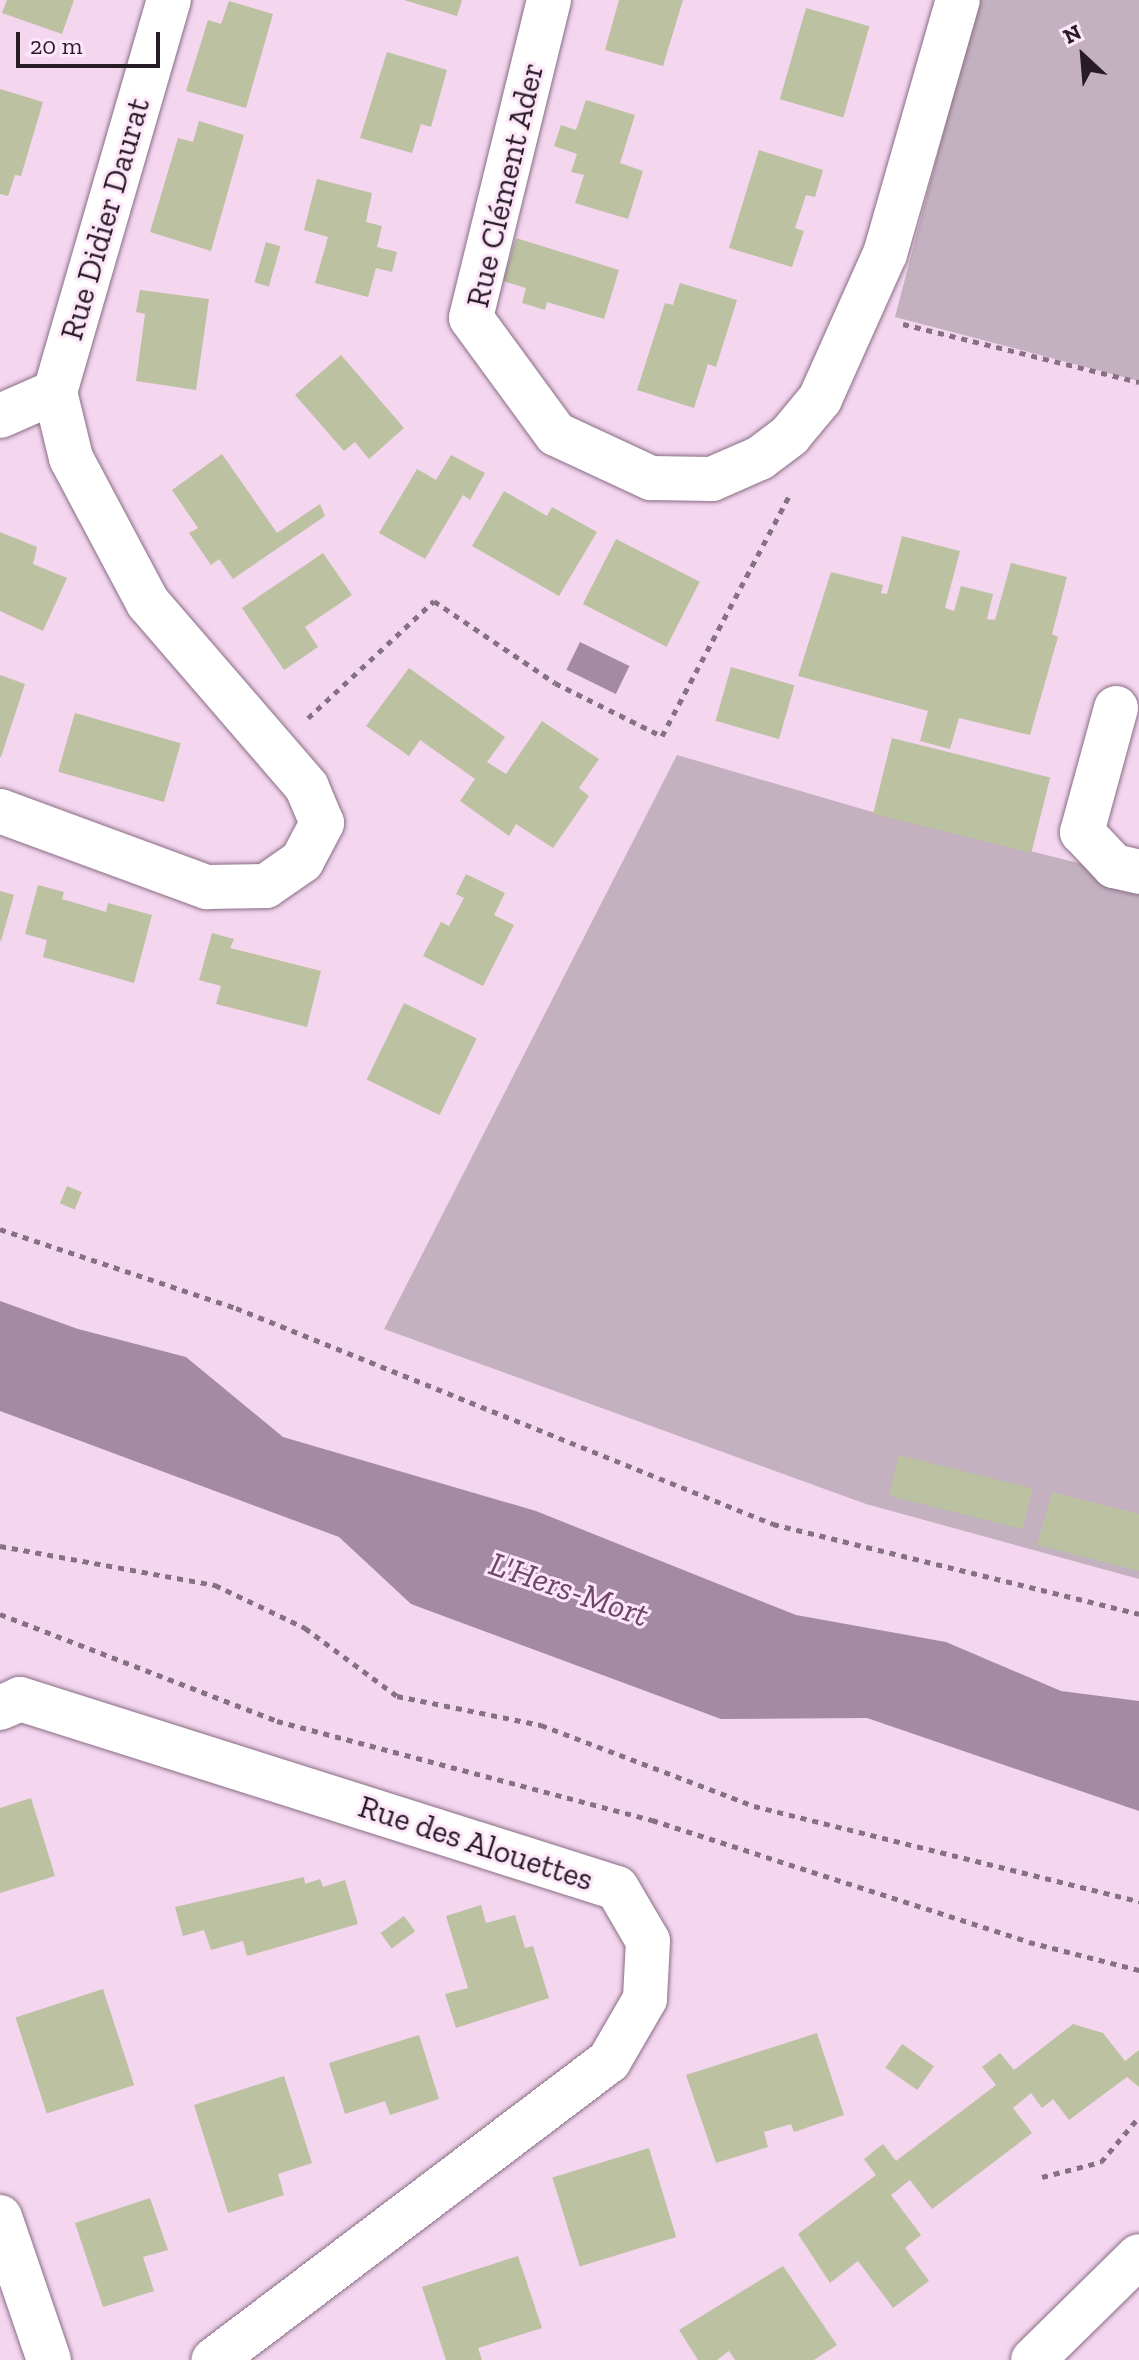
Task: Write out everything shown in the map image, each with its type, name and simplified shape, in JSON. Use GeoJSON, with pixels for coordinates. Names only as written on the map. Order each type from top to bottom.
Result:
{"type":"FeatureCollection","features":[{"type":"Feature","properties":{"kind":"street","name":"Rue Didier Daurat"},"geometry":{"type":"LineString","coordinates":[[55,392],[169,0]]}},
{"type":"Feature","properties":{"kind":"street","name":"Rue Clément Ader"},"geometry":{"type":"LineString","coordinates":[[549,0],[471,318],[556,434],[597,458],[651,478],[712,479],[760,458],[790,435],[820,399],[885,254],[958,0]]}},
{"type":"Feature","properties":{"kind":"street"},"geometry":{"type":"LineString","coordinates":[[0,416],[55,392],[71,458],[148,603],[307,787],[322,823],[302,861],[266,886],[207,887],[0,811]]}},
{"type":"Feature","properties":{"kind":"street"},"geometry":{"type":"LineString","coordinates":[[1116,708],[1082,832],[1114,866],[1139,872]]}},
{"type":"Feature","properties":{"kind":"street","name":"Rue des Alouettes"},"geometry":{"type":"LineString","coordinates":[[0,1708],[20,1699],[617,1888],[648,1941],[645,1999],[609,2061],[213,2360]]}},
{"type":"Feature","properties":{"kind":"street"},"geometry":{"type":"LineString","coordinates":[[0,2217],[49,2360]]}},
{"type":"Feature","properties":{"kind":"street"},"geometry":{"type":"LineString","coordinates":[[1033,2360],[1139,2256]]}},
{"type":"Feature","properties":{"kind":"path"},"geometry":{"type":"LineString","coordinates":[[859,313],[1139,382]]}},
{"type":"Feature","properties":{"kind":"path"},"geometry":{"type":"LineString","coordinates":[[275,749],[434,601],[555,683],[662,736],[797,482],[790,435]]}},
{"type":"Feature","properties":{"kind":"path"},"geometry":{"type":"LineString","coordinates":[[0,1229],[236,1308],[773,1524],[1139,1614]]}},
{"type":"Feature","properties":{"kind":"path"},"geometry":{"type":"LineString","coordinates":[[0,1546],[215,1585],[305,1628],[397,1696],[541,1725],[754,1806],[1139,1901]]}},
{"type":"Feature","properties":{"kind":"path"},"geometry":{"type":"LineString","coordinates":[[0,1614],[277,1721],[652,1820],[1029,1942],[1139,1970]]}},
{"type":"Feature","properties":{"kind":"path"},"geometry":{"type":"LineString","coordinates":[[1042,2177],[1101,2162],[1139,2117]]}},
{"type":"Feature","properties":{"kind":"shaded area"},"geometry":{"type":"Polygon","coordinates":[[[978,0],[1139,0],[1139,381],[895,317],[978,0]]]}},
{"type":"Feature","properties":{"kind":"shaded area"},"geometry":{"type":"Polygon","coordinates":[[[677,755],[869,811],[1139,878],[1139,1579],[866,1504],[384,1329],[677,755]]]}},
{"type":"Feature","properties":{"kind":"water"},"geometry":{"type":"Polygon","coordinates":[[[580,642],[629,666],[616,694],[566,670],[580,642]]]}},
{"type":"Feature","properties":{"kind":"water","name":"L'Hers-Mort"},"geometry":{"type":"Polygon","coordinates":[[[0,1301],[78,1329],[186,1357],[283,1437],[536,1511],[796,1615],[946,1642],[1061,1691],[1139,1701],[1139,1811],[867,1718],[721,1719],[411,1604],[339,1537],[0,1411],[0,1301]]]}},
{"type":"Feature","properties":{"kind":"building"},"geometry":{"type":"Polygon","coordinates":[[[7,0],[74,0],[62,34],[2,13],[7,0]]]}},
{"type":"Feature","properties":{"kind":"building"},"geometry":{"type":"Polygon","coordinates":[[[404,0],[462,0],[457,16],[404,0]]]}},
{"type":"Feature","properties":{"kind":"building"},"geometry":{"type":"Polygon","coordinates":[[[619,0],[683,0],[663,66],[605,50],[619,0]]]}},
{"type":"Feature","properties":{"kind":"building"},"geometry":{"type":"Polygon","coordinates":[[[229,1],[273,14],[246,108],[186,91],[208,20],[221,24],[229,1]]]}},
{"type":"Feature","properties":{"kind":"building"},"geometry":{"type":"Polygon","coordinates":[[[806,8],[869,26],[843,118],[780,99],[806,8]]]}},
{"type":"Feature","properties":{"kind":"building"},"geometry":{"type":"Polygon","coordinates":[[[387,52],[447,70],[431,127],[421,124],[412,153],[360,138],[387,52]]]}},
{"type":"Feature","properties":{"kind":"building"},"geometry":{"type":"Polygon","coordinates":[[[0,89],[43,102],[21,176],[15,175],[8,196],[0,194],[0,89]]]}},
{"type":"Feature","properties":{"kind":"building"},"geometry":{"type":"Polygon","coordinates":[[[586,100],[635,115],[620,163],[643,171],[628,219],[575,203],[584,175],[571,172],[577,154],[554,146],[561,125],[576,130],[586,100]]]}},
{"type":"Feature","properties":{"kind":"building"},"geometry":{"type":"Polygon","coordinates":[[[199,121],[244,135],[211,251],[150,232],[178,138],[193,142],[199,121]]]}},
{"type":"Feature","properties":{"kind":"building"},"geometry":{"type":"Polygon","coordinates":[[[759,150],[823,170],[815,197],[806,195],[795,228],[804,231],[792,267],[729,248],[759,150]]]}},
{"type":"Feature","properties":{"kind":"building"},"geometry":{"type":"Polygon","coordinates":[[[317,179],[372,193],[366,222],[382,226],[377,247],[397,252],[392,272],[376,268],[368,297],[315,283],[328,237],[304,230],[317,179]]]}},
{"type":"Feature","properties":{"kind":"building"},"geometry":{"type":"Polygon","coordinates":[[[516,238],[619,270],[604,319],[547,302],[545,310],[522,303],[526,288],[503,281],[516,238]]]}},
{"type":"Feature","properties":{"kind":"building"},"geometry":{"type":"Polygon","coordinates":[[[266,242],[280,246],[269,287],[254,282],[266,242]]]}},
{"type":"Feature","properties":{"kind":"building"},"geometry":{"type":"Polygon","coordinates":[[[680,283],[737,300],[716,367],[708,364],[694,408],[637,390],[665,303],[673,305],[680,283]]]}},
{"type":"Feature","properties":{"kind":"building"},"geometry":{"type":"Polygon","coordinates":[[[140,290],[209,299],[196,390],[136,381],[145,314],[136,312],[140,290]]]}},
{"type":"Feature","properties":{"kind":"building"},"geometry":{"type":"Polygon","coordinates":[[[341,355],[404,428],[369,459],[355,442],[344,451],[295,395],[341,355]]]}},
{"type":"Feature","properties":{"kind":"building"},"geometry":{"type":"Polygon","coordinates":[[[222,454],[277,533],[320,504],[325,516],[233,579],[219,559],[211,565],[189,533],[198,528],[172,490],[222,454]]]}},
{"type":"Feature","properties":{"kind":"building"},"geometry":{"type":"Polygon","coordinates":[[[451,455],[485,473],[470,500],[463,495],[425,559],[379,533],[417,469],[436,480],[451,455]]]}},
{"type":"Feature","properties":{"kind":"building"},"geometry":{"type":"Polygon","coordinates":[[[504,491],[547,516],[552,507],[597,532],[559,596],[472,546],[504,491]]]}},
{"type":"Feature","properties":{"kind":"building"},"geometry":{"type":"Polygon","coordinates":[[[0,532],[37,547],[33,564],[67,578],[43,631],[0,611],[0,532]]]}},
{"type":"Feature","properties":{"kind":"building"},"geometry":{"type":"Polygon","coordinates":[[[902,536],[960,551],[945,608],[954,611],[961,586],[993,594],[987,619],[995,620],[1011,563],[1067,577],[1052,634],[1058,637],[1030,735],[959,718],[950,749],[920,741],[928,711],[798,676],[831,572],[883,585],[881,593],[887,594],[902,536]]]}},
{"type":"Feature","properties":{"kind":"building"},"geometry":{"type":"Polygon","coordinates":[[[616,539],[700,582],[667,647],[583,604],[616,539]]]}},
{"type":"Feature","properties":{"kind":"building"},"geometry":{"type":"Polygon","coordinates":[[[323,553],[352,595],[305,627],[318,647],[284,670],[242,608],[323,553]]]}},
{"type":"Feature","properties":{"kind":"building"},"geometry":{"type":"Polygon","coordinates":[[[731,667],[794,685],[779,739],[716,721],[731,667]]]}},
{"type":"Feature","properties":{"kind":"building"},"geometry":{"type":"Polygon","coordinates":[[[409,668],[505,737],[487,762],[506,774],[542,721],[599,759],[579,788],[589,796],[553,848],[516,824],[509,836],[460,801],[475,779],[420,740],[409,756],[366,726],[409,668]]]}},
{"type":"Feature","properties":{"kind":"building"},"geometry":{"type":"Polygon","coordinates":[[[0,675],[25,684],[1,757],[0,757],[0,675]]]}},
{"type":"Feature","properties":{"kind":"building"},"geometry":{"type":"Polygon","coordinates":[[[75,713],[181,743],[164,802],[58,772],[75,713]]]}},
{"type":"Feature","properties":{"kind":"building"},"geometry":{"type":"Polygon","coordinates":[[[892,738],[1050,777],[1031,853],[873,814],[892,738]]]}},
{"type":"Feature","properties":{"kind":"building"},"geometry":{"type":"Polygon","coordinates":[[[466,874],[505,893],[494,915],[514,925],[483,986],[423,956],[441,922],[449,926],[464,898],[456,894],[466,874]]]}},
{"type":"Feature","properties":{"kind":"building"},"geometry":{"type":"Polygon","coordinates":[[[38,885],[64,892],[62,899],[106,912],[108,903],[152,915],[134,983],[43,957],[47,940],[25,934],[38,885]]]}},
{"type":"Feature","properties":{"kind":"building"},"geometry":{"type":"Polygon","coordinates":[[[0,891],[14,895],[1,941],[0,940],[0,891]]]}},
{"type":"Feature","properties":{"kind":"building"},"geometry":{"type":"Polygon","coordinates":[[[212,933],[234,939],[230,948],[321,971],[307,1027],[216,1004],[221,986],[199,980],[212,933]]]}},
{"type":"Feature","properties":{"kind":"building"},"geometry":{"type":"Polygon","coordinates":[[[404,1003],[477,1039],[440,1115],[367,1079],[404,1003]]]}},
{"type":"Feature","properties":{"kind":"building"},"geometry":{"type":"Polygon","coordinates":[[[67,1186],[82,1192],[75,1210],[60,1204],[67,1186]]]}},
{"type":"Feature","properties":{"kind":"building"},"geometry":{"type":"Polygon","coordinates":[[[899,1455],[1033,1488],[1023,1529],[889,1496],[899,1455]]]}},
{"type":"Feature","properties":{"kind":"building"},"geometry":{"type":"Polygon","coordinates":[[[1052,1492],[1139,1514],[1139,1571],[1037,1545],[1052,1492]]]}},
{"type":"Feature","properties":{"kind":"building"},"geometry":{"type":"Polygon","coordinates":[[[31,1798],[55,1876],[0,1893],[0,1808],[31,1798]]]}},
{"type":"Feature","properties":{"kind":"building"},"geometry":{"type":"Polygon","coordinates":[[[304,1877],[305,1884],[320,1879],[323,1887],[345,1880],[358,1924],[247,1956],[243,1941],[211,1950],[204,1930],[183,1936],[175,1907],[304,1877]]]}},
{"type":"Feature","properties":{"kind":"building"},"geometry":{"type":"Polygon","coordinates":[[[481,1905],[486,1923],[515,1915],[525,1948],[533,1946],[549,1998],[456,2028],[445,1994],[468,1988],[446,1916],[481,1905]]]}},
{"type":"Feature","properties":{"kind":"building"},"geometry":{"type":"Polygon","coordinates":[[[404,1916],[415,1931],[392,1948],[381,1933],[404,1916]]]}},
{"type":"Feature","properties":{"kind":"building"},"geometry":{"type":"Polygon","coordinates":[[[103,1989],[134,2085],[47,2113],[16,2017],[103,1989]]]}},
{"type":"Feature","properties":{"kind":"building"},"geometry":{"type":"Polygon","coordinates":[[[1073,2024],[1103,2033],[1125,2061],[1139,2050],[1139,2087],[1127,2077],[1069,2120],[1053,2099],[1042,2108],[1031,2093],[1013,2108],[1032,2133],[932,2209],[910,2180],[891,2195],[921,2235],[905,2248],[929,2281],[893,2308],[858,2261],[830,2283],[798,2234],[876,2175],[864,2159],[883,2144],[896,2161],[996,2085],[982,2067],[1000,2053],[1014,2070],[1073,2024]]]}},
{"type":"Feature","properties":{"kind":"building"},"geometry":{"type":"Polygon","coordinates":[[[817,2033],[844,2115],[794,2132],[791,2124],[764,2132],[768,2147],[716,2163],[686,2075],[817,2033]]]}},
{"type":"Feature","properties":{"kind":"building"},"geometry":{"type":"Polygon","coordinates":[[[419,2035],[439,2099],[390,2115],[385,2101],[345,2114],[329,2063],[419,2035]]]}},
{"type":"Feature","properties":{"kind":"building"},"geometry":{"type":"Polygon","coordinates":[[[902,2044],[934,2066],[917,2090],[885,2068],[902,2044]]]}},
{"type":"Feature","properties":{"kind":"building"},"geometry":{"type":"Polygon","coordinates":[[[284,2076],[312,2163],[278,2174],[284,2195],[228,2213],[194,2105],[284,2076]]]}},
{"type":"Feature","properties":{"kind":"building"},"geometry":{"type":"Polygon","coordinates":[[[649,2148],[676,2237],[580,2266],[552,2178],[649,2148]]]}},
{"type":"Feature","properties":{"kind":"building"},"geometry":{"type":"Polygon","coordinates":[[[150,2198],[168,2250],[143,2257],[154,2291],[103,2307],[75,2223],[150,2198]]]}},
{"type":"Feature","properties":{"kind":"building"},"geometry":{"type":"Polygon","coordinates":[[[518,2256],[542,2328],[478,2348],[482,2360],[446,2360],[422,2287],[518,2256]]]}},
{"type":"Feature","properties":{"kind":"building"},"geometry":{"type":"Polygon","coordinates":[[[783,2266],[837,2345],[814,2360],[735,2360],[729,2351],[717,2360],[698,2360],[679,2330],[783,2266]]]}}]}
